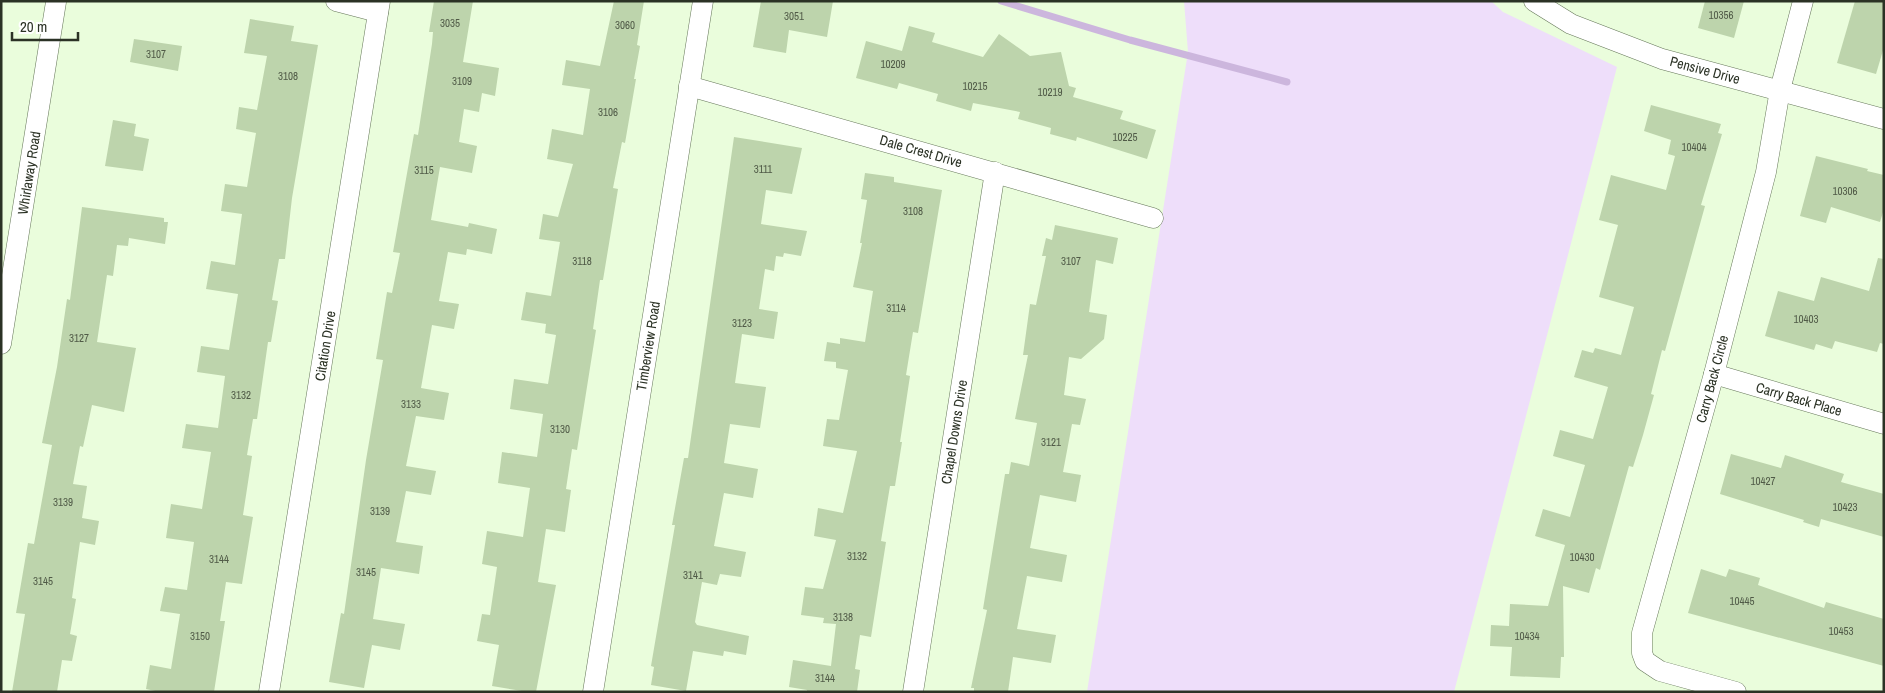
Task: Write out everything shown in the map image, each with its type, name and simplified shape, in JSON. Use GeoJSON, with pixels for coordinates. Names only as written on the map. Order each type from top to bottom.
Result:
{"type":"FeatureCollection","features":[{"type":"Feature","properties":{"kind":"street"},"geometry":{"type":"LineString","coordinates":[[51,1],[62,1]]}},
{"type":"Feature","properties":{"kind":"street"},"geometry":{"type":"LineString","coordinates":[[336,1],[379,6]]}},
{"type":"Feature","properties":{"kind":"street","name":"Timberview Road"},"geometry":{"type":"LineString","coordinates":[[592,692],[703,1]]}},
{"type":"Feature","properties":{"kind":"street","name":"Pensive Drive"},"geometry":{"type":"LineString","coordinates":[[1534,1],[1571,24],[1662,59],[1884,119]]}},
{"type":"Feature","properties":{"kind":"street","name":"Carry Back Circle"},"geometry":{"type":"LineString","coordinates":[[1736,692],[1660,671],[1645,661],[1642,653],[1642,633],[1714,374],[1766,172],[1780,90],[1803,1]]}},
{"type":"Feature","properties":{"kind":"street","name":"Whirlaway Road"},"geometry":{"type":"LineString","coordinates":[[1,344],[56,2]]}},
{"type":"Feature","properties":{"kind":"street","name":"Citation Drive"},"geometry":{"type":"LineString","coordinates":[[269,692],[379,6]]}},
{"type":"Feature","properties":{"kind":"street","name":"Dale Crest Drive"},"geometry":{"type":"LineString","coordinates":[[689,86],[1153,218]]}},
{"type":"Feature","properties":{"kind":"street","name":"Chapel Downs Drive"},"geometry":{"type":"LineString","coordinates":[[912,692],[995,172]]}},
{"type":"Feature","properties":{"kind":"street","name":"Carry Back Place"},"geometry":{"type":"LineString","coordinates":[[1714,374],[1884,424]]}},
{"type":"Feature","properties":{"kind":"shaded area"},"geometry":{"type":"Polygon","coordinates":[[[1184,1],[1491,1],[1503,12],[1617,67],[1454,692],[1087,692],[1188,52],[1184,1]]]}},
{"type":"Feature","properties":{"kind":"building"},"geometry":{"type":"Polygon","coordinates":[[[434,1],[473,1],[463,62],[499,68],[495,96],[482,93],[479,112],[464,109],[459,142],[477,146],[472,173],[440,167],[431,220],[468,227],[469,223],[497,229],[492,254],[467,249],[466,255],[448,252],[439,301],[459,304],[454,329],[432,325],[421,388],[449,393],[444,420],[416,416],[406,466],[436,471],[431,495],[406,491],[396,542],[423,546],[419,574],[381,568],[373,619],[405,624],[400,650],[372,645],[364,688],[329,682],[341,613],[344,614],[366,460],[383,360],[376,359],[387,292],[392,293],[400,253],[393,252],[414,134],[418,135],[432,44],[433,32],[429,32],[434,1]]]}},
{"type":"Feature","properties":{"kind":"building"},"geometry":{"type":"Polygon","coordinates":[[[614,1],[644,1],[637,45],[640,46],[634,79],[636,79],[625,143],[622,142],[613,188],[618,189],[603,280],[600,280],[593,329],[596,330],[577,450],[572,449],[566,489],[571,490],[565,532],[546,529],[538,582],[556,585],[536,692],[528,692],[492,686],[499,645],[477,641],[482,614],[490,615],[497,567],[482,564],[487,531],[523,537],[530,488],[498,483],[502,452],[537,457],[543,414],[510,409],[514,379],[548,384],[556,335],[545,333],[546,324],[521,320],[526,292],[551,296],[560,242],[539,239],[543,214],[558,217],[573,164],[547,159],[552,129],[583,135],[590,89],[562,85],[566,60],[600,66],[614,1]]]}},
{"type":"Feature","properties":{"kind":"building"},"geometry":{"type":"Polygon","coordinates":[[[761,1],[833,1],[827,37],[789,30],[786,53],[753,47],[761,1]]]}},
{"type":"Feature","properties":{"kind":"building"},"geometry":{"type":"Polygon","coordinates":[[[1705,1],[1744,1],[1734,38],[1698,28],[1705,1]]]}},
{"type":"Feature","properties":{"kind":"building"},"geometry":{"type":"Polygon","coordinates":[[[1855,1],[1884,1],[1884,47],[1876,74],[1837,63],[1855,1]]]}},
{"type":"Feature","properties":{"kind":"building"},"geometry":{"type":"Polygon","coordinates":[[[250,19],[294,26],[291,41],[318,45],[292,198],[285,259],[279,259],[272,300],[278,301],[271,342],[268,342],[257,419],[253,419],[247,455],[252,456],[243,515],[253,517],[242,584],[226,582],[220,621],[225,621],[214,692],[160,692],[146,689],[150,665],[171,669],[180,614],[160,611],[165,587],[187,590],[194,542],[166,538],[171,504],[202,509],[211,452],[182,448],[186,424],[218,428],[225,376],[197,372],[201,346],[229,350],[238,294],[206,289],[211,261],[235,265],[242,214],[221,211],[225,184],[247,187],[256,133],[236,129],[239,107],[257,110],[267,56],[244,53],[250,19]]]}},
{"type":"Feature","properties":{"kind":"building"},"geometry":{"type":"Polygon","coordinates":[[[909,26],[935,33],[932,42],[983,57],[999,34],[1030,56],[1061,52],[1069,86],[1076,88],[1073,97],[1123,111],[1120,119],[1156,130],[1147,159],[1077,137],[1076,141],[1050,134],[1051,128],[1018,119],[1020,112],[973,103],[971,111],[936,101],[938,94],[899,83],[897,89],[856,78],[866,41],[902,51],[909,26]]]}},
{"type":"Feature","properties":{"kind":"building"},"geometry":{"type":"Polygon","coordinates":[[[134,39],[182,46],[178,71],[130,62],[134,39]]]}},
{"type":"Feature","properties":{"kind":"building"},"geometry":{"type":"Polygon","coordinates":[[[1651,105],[1721,124],[1718,133],[1722,134],[1701,205],[1705,206],[1665,351],[1662,350],[1651,394],[1654,395],[1643,435],[1633,467],[1629,466],[1600,570],[1596,568],[1589,593],[1563,586],[1564,657],[1561,657],[1560,678],[1510,676],[1512,647],[1490,646],[1491,625],[1509,626],[1510,604],[1548,606],[1565,545],[1535,536],[1543,509],[1570,517],[1585,465],[1553,456],[1560,430],[1593,439],[1608,387],[1574,377],[1582,350],[1593,353],[1595,348],[1621,355],[1634,307],[1599,297],[1618,225],[1599,220],[1611,175],[1666,190],[1675,156],[1668,154],[1671,140],[1644,131],[1651,105]]]}},
{"type":"Feature","properties":{"kind":"building"},"geometry":{"type":"Polygon","coordinates":[[[113,120],[136,124],[134,136],[149,139],[143,171],[105,166],[113,120]]]}},
{"type":"Feature","properties":{"kind":"building"},"geometry":{"type":"Polygon","coordinates":[[[734,137],[802,148],[792,194],[766,190],[761,224],[807,231],[801,256],[784,253],[783,257],[776,256],[774,271],[765,269],[759,309],[778,312],[774,339],[742,334],[735,383],[766,387],[760,428],[730,424],[724,463],[758,469],[753,498],[724,493],[714,546],[746,552],[741,577],[720,574],[717,585],[702,582],[695,622],[697,625],[749,636],[746,655],[724,651],[723,656],[693,651],[686,691],[651,685],[654,667],[651,666],[675,525],[672,525],[684,458],[688,458],[734,137]]]}},
{"type":"Feature","properties":{"kind":"building"},"geometry":{"type":"Polygon","coordinates":[[[1816,156],[1884,175],[1884,209],[1880,222],[1831,207],[1826,223],[1800,216],[1816,156]]]}},
{"type":"Feature","properties":{"kind":"building"},"geometry":{"type":"Polygon","coordinates":[[[865,173],[894,177],[894,182],[942,190],[918,333],[913,332],[906,375],[910,376],[900,442],[902,442],[895,486],[890,486],[881,541],[886,542],[871,637],[860,635],[855,669],[860,670],[857,692],[807,692],[807,690],[789,687],[793,660],[831,666],[836,624],[823,623],[824,618],[801,615],[805,587],[823,589],[836,540],[814,536],[818,508],[843,513],[857,451],[823,446],[827,419],[839,420],[848,370],[836,368],[836,362],[824,361],[827,342],[840,344],[840,338],[865,342],[873,291],[853,287],[862,243],[860,243],[867,200],[861,199],[865,173]]]}},
{"type":"Feature","properties":{"kind":"building"},"geometry":{"type":"Polygon","coordinates":[[[82,207],[164,218],[164,222],[168,222],[165,244],[129,238],[128,246],[117,245],[113,276],[107,275],[97,342],[136,348],[124,412],[92,405],[83,447],[80,446],[73,484],[87,486],[82,518],[99,521],[95,545],[80,542],[72,598],[76,599],[70,634],[77,636],[72,661],[62,660],[57,692],[12,692],[25,614],[16,613],[28,543],[34,544],[52,445],[42,443],[57,367],[67,299],[70,300],[82,207]]]}},
{"type":"Feature","properties":{"kind":"building"},"geometry":{"type":"Polygon","coordinates":[[[1055,225],[1118,238],[1113,264],[1096,260],[1089,312],[1107,315],[1104,339],[1081,359],[1069,357],[1064,395],[1086,399],[1080,425],[1072,424],[1063,472],[1081,475],[1076,502],[1040,495],[1030,548],[1067,555],[1062,582],[1027,576],[1017,629],[1056,635],[1051,663],[1013,657],[1008,692],[974,692],[974,688],[971,688],[987,610],[983,609],[1005,474],[1009,474],[1011,462],[1029,466],[1037,423],[1015,419],[1028,355],[1023,355],[1030,304],[1036,305],[1046,256],[1042,256],[1046,238],[1052,240],[1055,225]]]}},
{"type":"Feature","properties":{"kind":"building"},"geometry":{"type":"Polygon","coordinates":[[[1878,258],[1884,259],[1884,344],[1880,343],[1877,352],[1835,341],[1832,349],[1816,344],[1814,350],[1765,336],[1778,291],[1814,301],[1821,277],[1869,291],[1878,258]]]}},
{"type":"Feature","properties":{"kind":"building"},"geometry":{"type":"Polygon","coordinates":[[[1731,454],[1781,468],[1785,455],[1844,474],[1841,482],[1884,494],[1884,537],[1821,519],[1819,527],[1803,522],[1804,520],[1720,494],[1731,454]]]}},
{"type":"Feature","properties":{"kind":"building"},"geometry":{"type":"Polygon","coordinates":[[[1701,569],[1726,577],[1729,569],[1760,578],[1758,585],[1824,608],[1826,602],[1884,619],[1884,666],[1688,613],[1701,569]]]}},
{"type":"Feature","properties":{"kind":"waterway"},"geometry":{"type":"LineString","coordinates":[[1001,1],[1130,40],[1287,82]]}}]}
